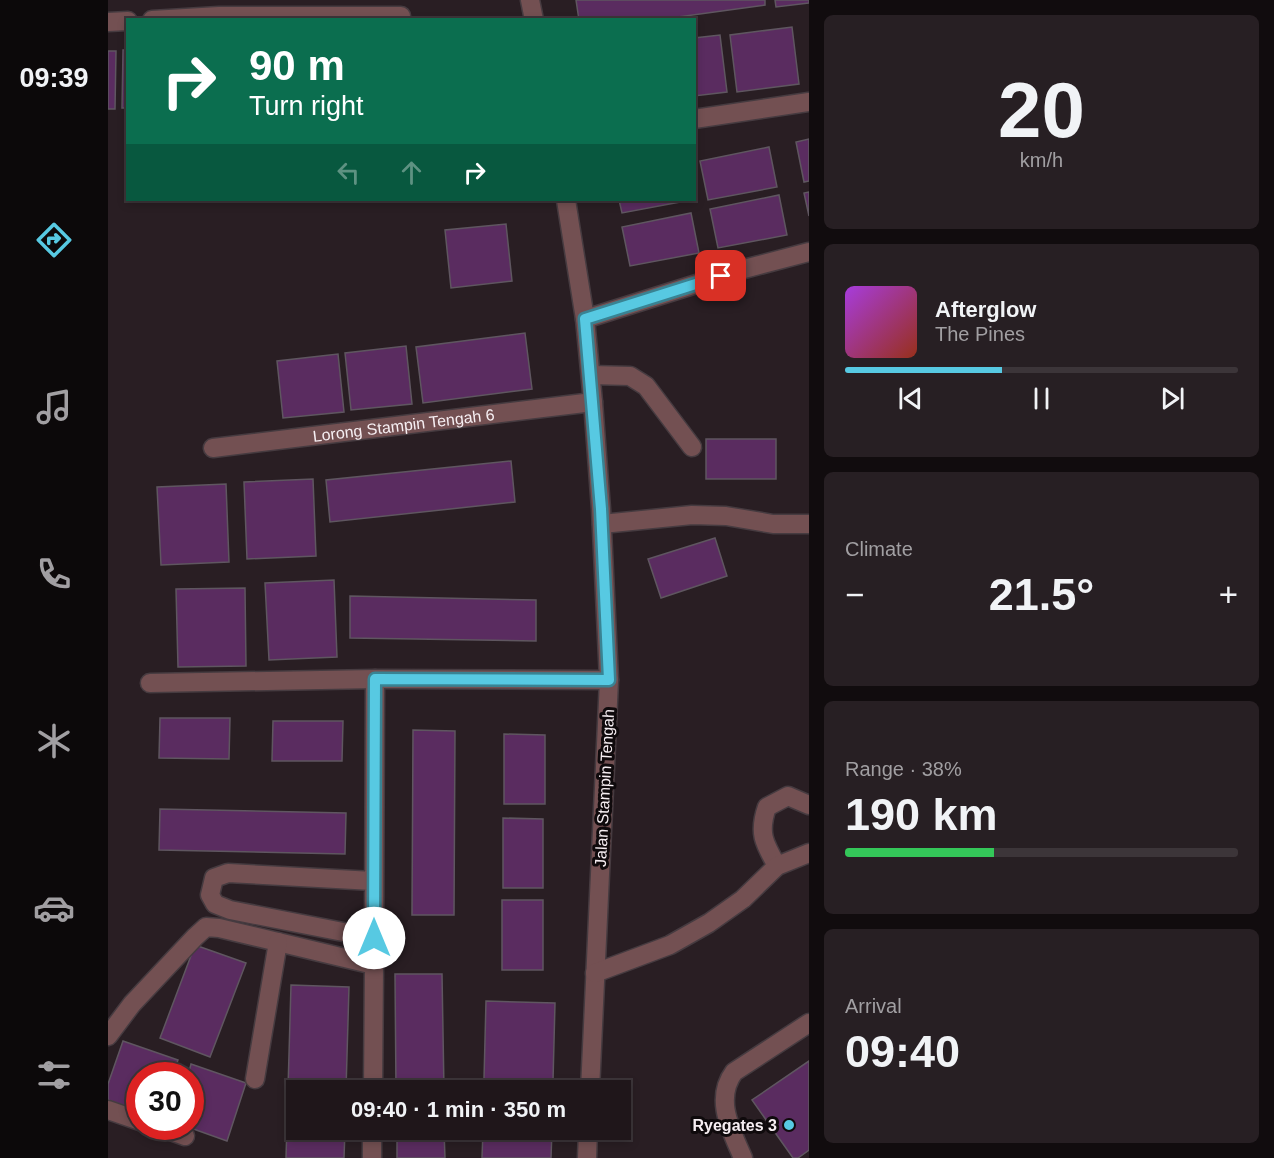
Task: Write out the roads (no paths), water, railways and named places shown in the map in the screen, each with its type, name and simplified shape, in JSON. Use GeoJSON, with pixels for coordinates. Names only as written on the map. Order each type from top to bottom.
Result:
{"type":"FeatureCollection","features":[{"type":"Feature","properties":{"kind":"street"},"geometry":{"type":"LineString","coordinates":[[530,0],[534,18]]}},
{"type":"Feature","properties":{"kind":"street"},"geometry":{"type":"LineString","coordinates":[[163,18],[219,8],[401,16]]}},
{"type":"Feature","properties":{"kind":"street"},"geometry":{"type":"LineString","coordinates":[[108,22],[126,21]]}},
{"type":"Feature","properties":{"kind":"street"},"geometry":{"type":"LineString","coordinates":[[696,119],[809,102]]}},
{"type":"Feature","properties":{"kind":"street","name":"Jalan Stampin Tengah"},"geometry":{"type":"LineString","coordinates":[[566,201],[585,319],[591,375],[602,524],[609,680],[590,1080]]}},
{"type":"Feature","properties":{"kind":"street"},"geometry":{"type":"LineString","coordinates":[[585,319],[744,269],[809,252]]}},
{"type":"Feature","properties":{"kind":"street"},"geometry":{"type":"LineString","coordinates":[[591,375],[630,376],[646,386],[692,447]]}},
{"type":"Feature","properties":{"kind":"street","name":"Lorong Stampin Tengah 6"},"geometry":{"type":"LineString","coordinates":[[213,448],[593,402]]}},
{"type":"Feature","properties":{"kind":"street"},"geometry":{"type":"LineString","coordinates":[[602,524],[692,514],[726,516],[773,524],[809,524]]}},
{"type":"Feature","properties":{"kind":"street"},"geometry":{"type":"LineString","coordinates":[[150,683],[375,679],[609,680]]}},
{"type":"Feature","properties":{"kind":"street"},"geometry":{"type":"LineString","coordinates":[[373,881],[228,873],[214,878],[210,895],[216,904],[230,910],[374,938],[375,679]]}},
{"type":"Feature","properties":{"kind":"street"},"geometry":{"type":"LineString","coordinates":[[777,866],[765,845],[760,825],[767,807],[788,796],[809,805]]}},
{"type":"Feature","properties":{"kind":"street"},"geometry":{"type":"LineString","coordinates":[[595,973],[670,945],[709,923],[743,899],[777,866],[809,853]]}},
{"type":"Feature","properties":{"kind":"street"},"geometry":{"type":"LineString","coordinates":[[108,1036],[132,1004],[206,927],[374,965],[372,1080]]}},
{"type":"Feature","properties":{"kind":"street"},"geometry":{"type":"LineString","coordinates":[[255,1079],[278,942]]}},
{"type":"Feature","properties":{"kind":"street"},"geometry":{"type":"LineString","coordinates":[[743,1158],[722,1097],[726,1083],[734,1072],[809,1023]]}},
{"type":"Feature","properties":{"kind":"street"},"geometry":{"type":"LineString","coordinates":[[108,1110],[126,1116]]}},
{"type":"Feature","properties":{"kind":"street"},"geometry":{"type":"LineString","coordinates":[[372,1140],[372,1158]]}},
{"type":"Feature","properties":{"kind":"street"},"geometry":{"type":"LineString","coordinates":[[587,1158],[588,1140]]}},
{"type":"Feature","properties":{"kind":"place","name":"Ryegates 3"},"geometry":{"type":"Point","coordinates":[789,1125]}}]}
